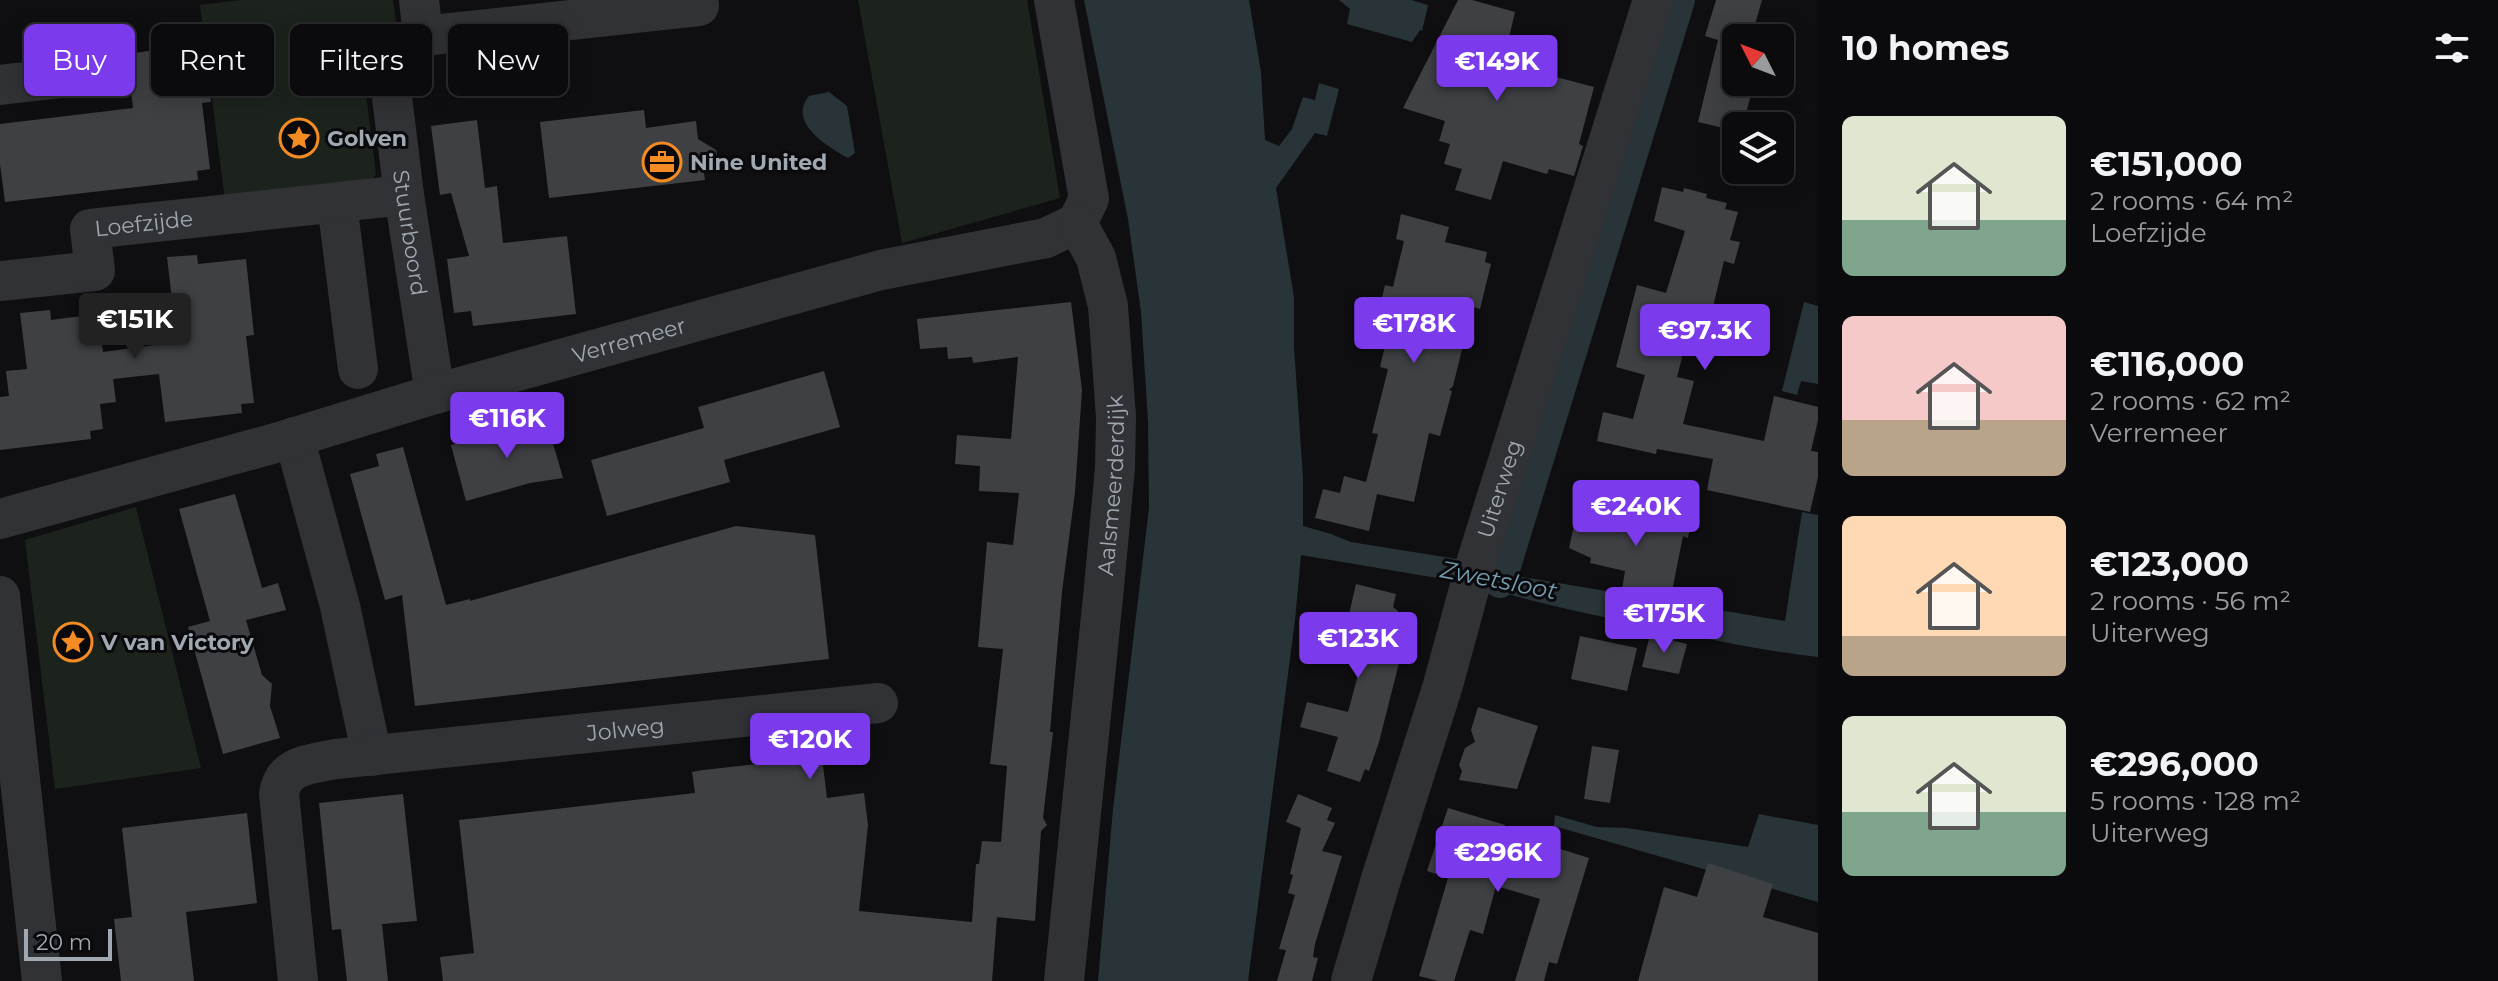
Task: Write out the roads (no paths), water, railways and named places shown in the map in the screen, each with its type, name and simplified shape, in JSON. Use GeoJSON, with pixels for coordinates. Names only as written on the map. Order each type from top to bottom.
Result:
{"type":"FeatureCollection","features":[{"type":"Feature","properties":{"kind":"street","name":"Stuurboord"},"geometry":{"type":"LineString","coordinates":[[435,394],[390,81],[421,18],[699,6],[698,0]]}},
{"type":"Feature","properties":{"kind":"street"},"geometry":{"type":"LineString","coordinates":[[1054,0],[1089,199],[1077,223]]}},
{"type":"Feature","properties":{"kind":"street","name":"Uiterweg"},"geometry":{"type":"LineString","coordinates":[[1351,981],[1443,685],[1474,573],[1653,0]]}},
{"type":"Feature","properties":{"kind":"street"},"geometry":{"type":"LineString","coordinates":[[0,85],[24,82]]}},
{"type":"Feature","properties":{"kind":"street","name":"Loefzijde"},"geometry":{"type":"LineString","coordinates":[[0,281],[95,271],[90,229],[404,195]]}},
{"type":"Feature","properties":{"kind":"street"},"geometry":{"type":"LineString","coordinates":[[337,203],[358,369]]}},
{"type":"Feature","properties":{"kind":"street","name":"Verremeer"},"geometry":{"type":"LineString","coordinates":[[0,519],[881,270],[1046,238],[1077,223]]}},
{"type":"Feature","properties":{"kind":"street","name":"Aalsmeerderdijk"},"geometry":{"type":"LineString","coordinates":[[1064,981],[1107,557],[1116,417],[1108,306],[1096,258],[1077,223]]}},
{"type":"Feature","properties":{"kind":"street"},"geometry":{"type":"LineString","coordinates":[[294,437],[340,606],[372,756]]}},
{"type":"Feature","properties":{"kind":"street"},"geometry":{"type":"LineString","coordinates":[[0,596],[42,981]]}},
{"type":"Feature","properties":{"kind":"street","name":"Jolweg"},"geometry":{"type":"LineString","coordinates":[[298,981],[279,794],[281,783],[297,767],[336,759],[878,703]]}},
{"type":"Feature","properties":{"kind":"water"},"geometry":{"type":"Polygon","coordinates":[[[1084,0],[1249,0],[1261,72],[1265,140],[1279,146],[1292,129],[1303,97],[1315,100],[1319,83],[1339,89],[1327,136],[1315,133],[1276,188],[1294,297],[1303,526],[1351,542],[1463,560],[1455,581],[1301,555],[1248,981],[1098,981],[1113,809],[1149,508],[1148,421],[1141,312],[1128,219],[1084,0]]]}},
{"type":"Feature","properties":{"kind":"water"},"geometry":{"type":"Polygon","coordinates":[[[1339,0],[1411,0],[1428,5],[1422,31],[1412,42],[1347,24],[1350,9],[1339,0]]]}},
{"type":"Feature","properties":{"kind":"water"},"geometry":{"type":"Polygon","coordinates":[[[829,92],[847,106],[855,153],[848,158],[812,132],[803,115],[803,106],[809,96],[829,92]]]}},
{"type":"Feature","properties":{"kind":"water"},"geometry":{"type":"Polygon","coordinates":[[[1804,302],[1818,306],[1818,384],[1801,381],[1797,395],[1782,391],[1804,302]]]}},
{"type":"Feature","properties":{"kind":"water","name":"Zwetsloot"},"geometry":{"type":"Polygon","coordinates":[[[1802,512],[1818,515],[1818,657],[1682,634],[1520,598],[1482,586],[1490,561],[1512,565],[1522,577],[1785,621],[1802,512]]]}},
{"type":"Feature","properties":{"kind":"water"},"geometry":{"type":"Polygon","coordinates":[[[1759,814],[1818,825],[1818,902],[1554,826],[1555,815],[1597,827],[1627,828],[1748,847],[1759,814]]]}},
{"type":"Feature","properties":{"kind":"waterway","name":"Zwetsloot"},"geometry":{"type":"LineString","coordinates":[[1500,582],[1679,0]]}},
{"type":"Feature","properties":{"kind":"place","name":"Golven"},"geometry":{"type":"Point","coordinates":[299,138]}},
{"type":"Feature","properties":{"kind":"place","name":"Nine United"},"geometry":{"type":"Point","coordinates":[662,162]}},
{"type":"Feature","properties":{"kind":"place","name":"V van Victory"},"geometry":{"type":"Point","coordinates":[73,642]}}]}
